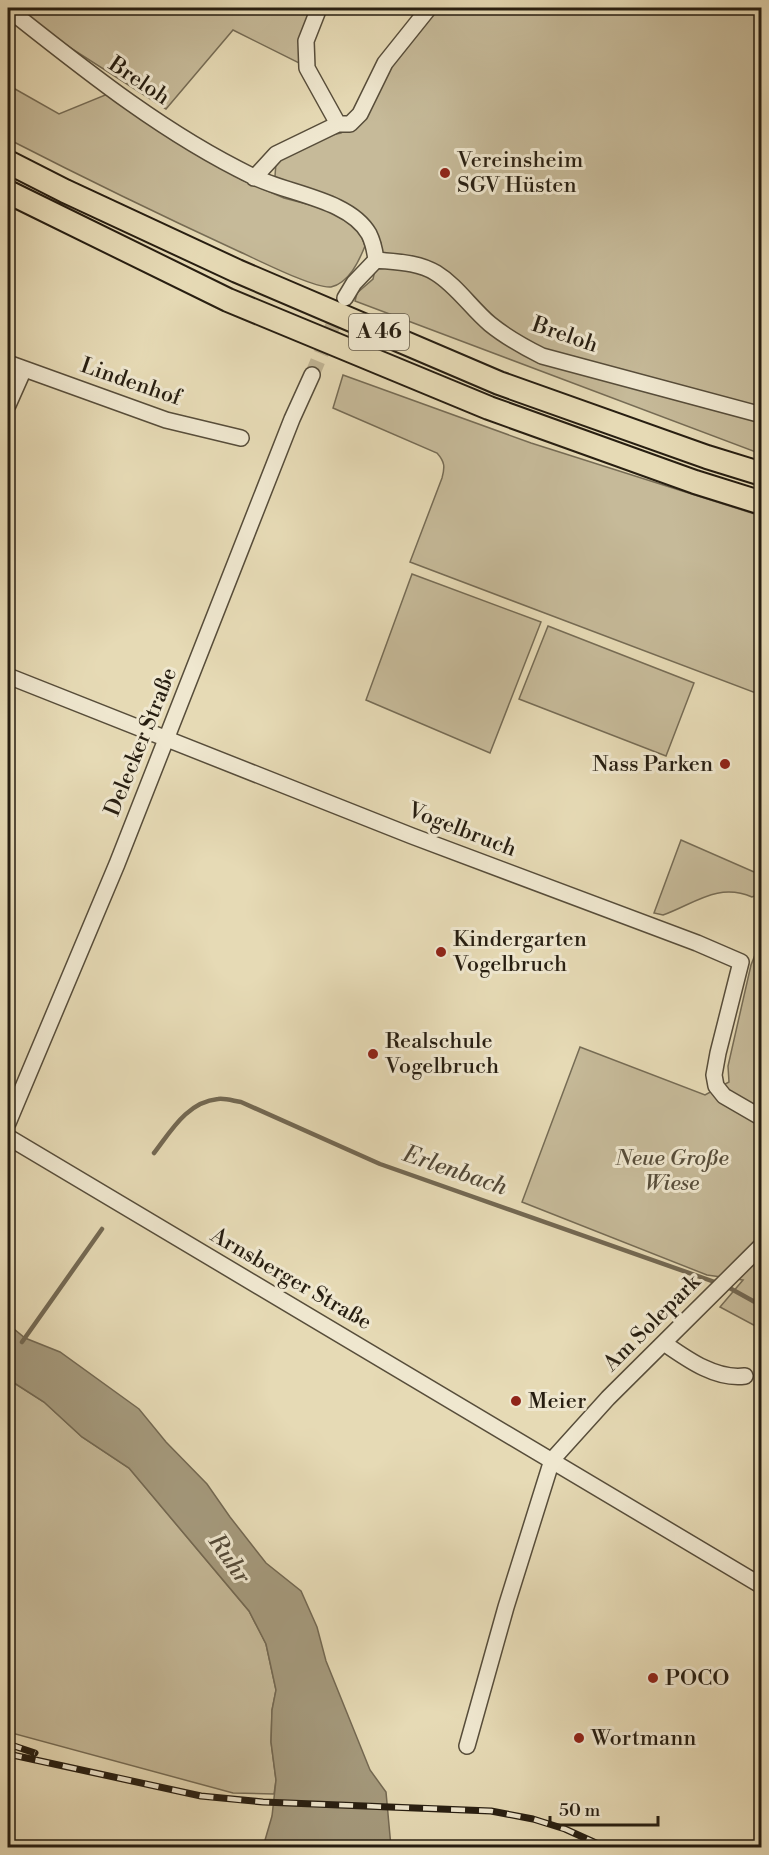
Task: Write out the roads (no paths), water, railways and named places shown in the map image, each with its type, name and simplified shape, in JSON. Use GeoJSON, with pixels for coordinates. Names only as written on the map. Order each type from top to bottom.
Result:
{"type":"FeatureCollection","features":[{"type":"Feature","properties":{"kind":"highway","name":"A 46"},"geometry":{"type":"LineString","coordinates":[[8,162],[237,271],[499,383],[707,457],[762,474]]}},
{"type":"Feature","properties":{"kind":"highway","name":"A 46"},"geometry":{"type":"LineString","coordinates":[[8,192],[228,300],[489,408],[673,474],[762,503]]}},
{"type":"Feature","properties":{"kind":"street"},"geometry":{"type":"LineString","coordinates":[[319,8],[306,41],[307,68],[338,124]]}},
{"type":"Feature","properties":{"kind":"street"},"geometry":{"type":"LineString","coordinates":[[254,178],[276,154],[338,124],[350,124],[360,114],[385,63],[429,8]]}},
{"type":"Feature","properties":{"kind":"street","name":"Breloh"},"geometry":{"type":"LineString","coordinates":[[8,9],[96,80],[207,153],[254,178],[331,203],[354,217],[369,233],[376,260],[419,265],[435,272],[452,285],[490,324],[514,342],[543,356],[762,415]]}},
{"type":"Feature","properties":{"kind":"street"},"geometry":{"type":"LineString","coordinates":[[345,298],[354,283],[376,260]]}},
{"type":"Feature","properties":{"kind":"street","name":"Lindenhof"},"geometry":{"type":"LineString","coordinates":[[8,363],[166,420],[241,438]]}},
{"type":"Feature","properties":{"kind":"street"},"geometry":{"type":"LineString","coordinates":[[8,405],[24,369]]}},
{"type":"Feature","properties":{"kind":"street","name":"Delecker Straße"},"geometry":{"type":"LineString","coordinates":[[8,1123],[117,864],[292,419],[312,375]]}},
{"type":"Feature","properties":{"kind":"street","name":"Vogelbruch"},"geometry":{"type":"LineString","coordinates":[[8,676],[741,962],[714,1075],[716,1086],[724,1096],[762,1118]]}},
{"type":"Feature","properties":{"kind":"street","name":"Arnsberger Straße"},"geometry":{"type":"LineString","coordinates":[[8,1137],[762,1586]]}},
{"type":"Feature","properties":{"kind":"street","name":"Am Solepark"},"geometry":{"type":"LineString","coordinates":[[552,1460],[608,1398],[762,1245]]}},
{"type":"Feature","properties":{"kind":"street"},"geometry":{"type":"LineString","coordinates":[[664,1343],[693,1363],[731,1378],[745,1376]]}},
{"type":"Feature","properties":{"kind":"street"},"geometry":{"type":"LineString","coordinates":[[467,1746],[506,1607],[552,1460]]}},
{"type":"Feature","properties":{"kind":"water","name":"Ruhr"},"geometry":{"type":"Polygon","coordinates":[[[8,1324],[25,1338],[60,1352],[139,1409],[166,1442],[207,1484],[266,1563],[301,1591],[317,1627],[326,1661],[370,1770],[386,1792],[391,1847],[263,1847],[272,1816],[276,1780],[271,1742],[272,1710],[276,1690],[266,1644],[249,1611],[129,1468],[82,1437],[44,1402],[8,1379],[8,1324]]]}},
{"type":"Feature","properties":{"kind":"waterway","name":"Erlenbach"},"geometry":{"type":"LineString","coordinates":[[154,1153],[181,1119],[197,1106],[218,1099],[241,1102],[380,1164],[726,1286],[762,1306]]}},
{"type":"Feature","properties":{"kind":"waterway"},"geometry":{"type":"LineString","coordinates":[[22,1342],[102,1229]]}},
{"type":"Feature","properties":{"kind":"tunnel"},"geometry":{"type":"LineString","coordinates":[[312,375],[341,306]]}},
{"type":"Feature","properties":{"kind":"railway"},"geometry":{"type":"LineString","coordinates":[[8,1744],[35,1753]]}},
{"type":"Feature","properties":{"kind":"railway"},"geometry":{"type":"LineString","coordinates":[[8,1754],[201,1796],[263,1802],[491,1811],[533,1819],[565,1829],[607,1848]]}},
{"type":"Feature","properties":{"kind":"place","name":"Vereinsheim SGV Hüsten"},"geometry":{"type":"Point","coordinates":[445,173]}},
{"type":"Feature","properties":{"kind":"place","name":"Nass Parken"},"geometry":{"type":"Point","coordinates":[725,764]}},
{"type":"Feature","properties":{"kind":"place","name":"Kindergarten Vogelbruch"},"geometry":{"type":"Point","coordinates":[441,952]}},
{"type":"Feature","properties":{"kind":"place","name":"Realschule Vogelbruch"},"geometry":{"type":"Point","coordinates":[373,1054]}},
{"type":"Feature","properties":{"kind":"place","name":"Meier"},"geometry":{"type":"Point","coordinates":[516,1401]}},
{"type":"Feature","properties":{"kind":"place","name":"POCO"},"geometry":{"type":"Point","coordinates":[653,1678]}},
{"type":"Feature","properties":{"kind":"place","name":"Wortmann"},"geometry":{"type":"Point","coordinates":[579,1738]}},
{"type":"Feature","properties":{"kind":"park label","name":"Neue Große Wiese"},"geometry":{"type":"Point","coordinates":[672,1170]}}]}
